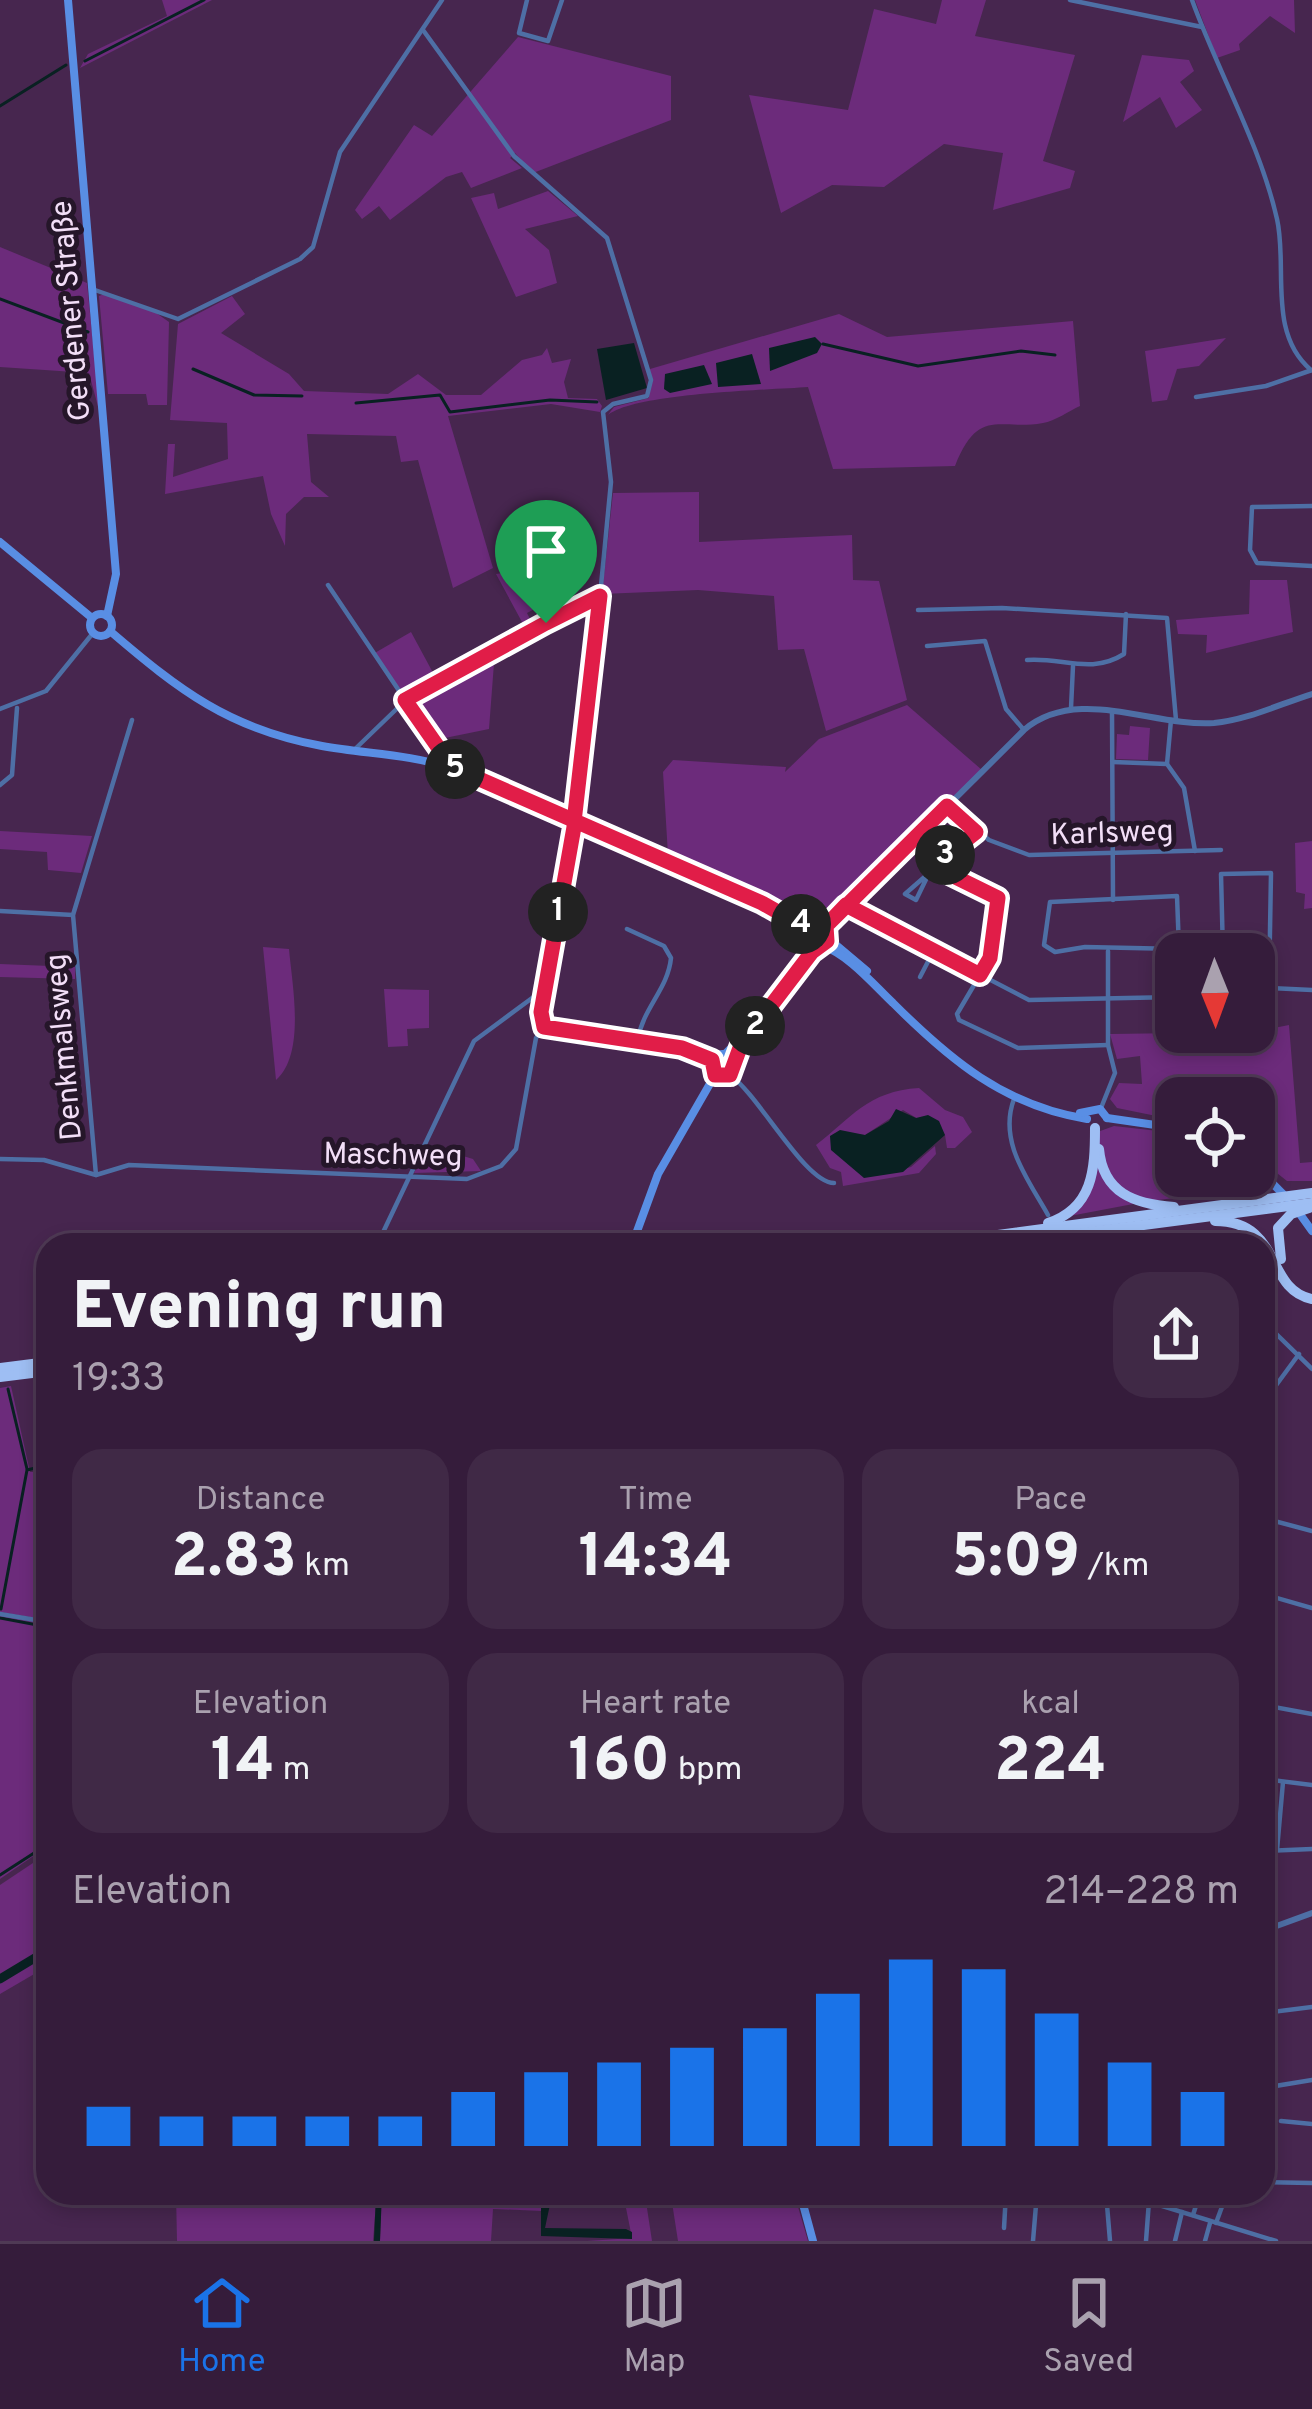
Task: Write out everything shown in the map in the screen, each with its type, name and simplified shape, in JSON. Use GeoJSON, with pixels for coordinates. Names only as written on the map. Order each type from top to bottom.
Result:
{"type":"FeatureCollection","features":[{"type":"Feature","properties":{"kind":"highway"},"geometry":{"type":"LineString","coordinates":[[1096,1121],[1102,1168],[1119,1193],[1146,1204],[1201,1208]]}},
{"type":"Feature","properties":{"kind":"highway"},"geometry":{"type":"LineString","coordinates":[[1017,1233],[1053,1222],[1082,1202],[1093,1169],[1096,1121]]}},
{"type":"Feature","properties":{"kind":"highway"},"geometry":{"type":"LineString","coordinates":[[1041,1233],[1312,1193]]}},
{"type":"Feature","properties":{"kind":"highway"},"geometry":{"type":"LineString","coordinates":[[1063,1233],[1312,1205]]}},
{"type":"Feature","properties":{"kind":"highway"},"geometry":{"type":"LineString","coordinates":[[1312,1205],[1285,1218],[1275,1238],[1292,1280],[1312,1296]]}},
{"type":"Feature","properties":{"kind":"highway"},"geometry":{"type":"LineString","coordinates":[[1164,1222],[1247,1226],[1257,1233]]}},
{"type":"Feature","properties":{"kind":"highway"},"geometry":{"type":"LineString","coordinates":[[1275,1260],[1292,1289],[1312,1296]]}},
{"type":"Feature","properties":{"kind":"highway"},"geometry":{"type":"LineString","coordinates":[[0,1373],[36,1368]]}},
{"type":"Feature","properties":{"kind":"main road","name":"Gerdener Straße"},"geometry":{"type":"LineString","coordinates":[[68,0],[116,574],[107,616],[110,631]]}},
{"type":"Feature","properties":{"kind":"main road"},"geometry":{"type":"LineString","coordinates":[[0,542],[92,618],[93,633],[110,631],[214,712],[298,740],[452,767],[808,934],[980,1081],[1054,1111],[1096,1121],[1155,1125]]}},
{"type":"Feature","properties":{"kind":"main road"},"geometry":{"type":"LineString","coordinates":[[92,618],[107,616]]}},
{"type":"Feature","properties":{"kind":"main road"},"geometry":{"type":"LineString","coordinates":[[636,1233],[658,1174],[715,1075],[712,1060],[729,1057],[823,943],[826,926],[818,923],[808,934],[796,965],[729,1057],[730,1075],[715,1075]]}},
{"type":"Feature","properties":{"kind":"main road"},"geometry":{"type":"LineString","coordinates":[[1096,1121],[1100,1109]]}},
{"type":"Feature","properties":{"kind":"main road"},"geometry":{"type":"LineString","coordinates":[[1275,1184],[1310,1228]]}},
{"type":"Feature","properties":{"kind":"main road"},"geometry":{"type":"LineString","coordinates":[[803,2205],[813,2241]]}},
{"type":"Feature","properties":{"kind":"street"},"geometry":{"type":"LineString","coordinates":[[92,289],[178,319],[300,260],[313,248],[340,152],[442,0]]}},
{"type":"Feature","properties":{"kind":"street"},"geometry":{"type":"LineString","coordinates":[[527,0],[519,33],[548,41],[562,0]]}},
{"type":"Feature","properties":{"kind":"street"},"geometry":{"type":"LineString","coordinates":[[1070,0],[1202,27]]}},
{"type":"Feature","properties":{"kind":"street"},"geometry":{"type":"LineString","coordinates":[[1192,0],[1276,213],[1278,293],[1301,360],[1311,370],[1266,386],[1196,397]]}},
{"type":"Feature","properties":{"kind":"street","name":"Maschweg"},"geometry":{"type":"LineString","coordinates":[[0,1159],[44,1160],[96,1174],[129,1165],[467,1179],[510,1159],[536,1038],[544,1027],[544,990],[574,822],[611,482],[603,412],[613,404],[647,396],[651,384],[607,238],[514,156],[423,31]]}},
{"type":"Feature","properties":{"kind":"street"},"geometry":{"type":"LineString","coordinates":[[1312,506],[1252,507],[1250,550],[1257,563],[1312,566]]}},
{"type":"Feature","properties":{"kind":"street"},"geometry":{"type":"LineString","coordinates":[[328,586],[452,767]]}},
{"type":"Feature","properties":{"kind":"street"},"geometry":{"type":"LineString","coordinates":[[354,750],[405,700],[600,596]]}},
{"type":"Feature","properties":{"kind":"street"},"geometry":{"type":"LineString","coordinates":[[918,610],[1167,618],[1171,623],[1173,720],[1168,764],[1184,788],[1195,851]]}},
{"type":"Feature","properties":{"kind":"street"},"geometry":{"type":"LineString","coordinates":[[1027,660],[1072,666],[1124,654],[1126,614]]}},
{"type":"Feature","properties":{"kind":"street"},"geometry":{"type":"LineString","coordinates":[[0,709],[17,707],[46,691],[93,633]]}},
{"type":"Feature","properties":{"kind":"street"},"geometry":{"type":"LineString","coordinates":[[927,646],[985,641],[1006,709],[1024,730]]}},
{"type":"Feature","properties":{"kind":"street"},"geometry":{"type":"LineString","coordinates":[[1071,710],[1072,666]]}},
{"type":"Feature","properties":{"kind":"street"},"geometry":{"type":"LineString","coordinates":[[826,926],[1024,730],[1050,714],[1071,710],[1173,720],[1231,720],[1312,694]]}},
{"type":"Feature","properties":{"kind":"street"},"geometry":{"type":"LineString","coordinates":[[0,785],[12,775],[17,707]]}},
{"type":"Feature","properties":{"kind":"street"},"geometry":{"type":"LineString","coordinates":[[1112,712],[1113,900]]}},
{"type":"Feature","properties":{"kind":"street","name":"Denkmalsweg"},"geometry":{"type":"LineString","coordinates":[[96,1174],[73,915],[132,720]]}},
{"type":"Feature","properties":{"kind":"street"},"geometry":{"type":"LineString","coordinates":[[1112,762],[1168,764]]}},
{"type":"Feature","properties":{"kind":"street","name":"Karlsweg"},"geometry":{"type":"LineString","coordinates":[[947,806],[976,832],[1029,855],[1221,850]]}},
{"type":"Feature","properties":{"kind":"street"},"geometry":{"type":"LineString","coordinates":[[933,866],[922,892],[910,900],[904,894],[933,866],[976,832]]}},
{"type":"Feature","properties":{"kind":"street"},"geometry":{"type":"LineString","coordinates":[[933,866],[998,898],[990,958],[956,1014],[959,1020],[1018,1048],[1108,1045]]}},
{"type":"Feature","properties":{"kind":"street"},"geometry":{"type":"LineString","coordinates":[[1222,933],[1221,874],[1271,873],[1270,933]]}},
{"type":"Feature","properties":{"kind":"street"},"geometry":{"type":"LineString","coordinates":[[1177,896],[1178,950],[1051,951],[1045,945],[1050,902],[1113,900],[1177,896]]}},
{"type":"Feature","properties":{"kind":"street"},"geometry":{"type":"LineString","coordinates":[[846,905],[1029,1000],[1155,997]]}},
{"type":"Feature","properties":{"kind":"street","name":"Denkmalsweg"},"geometry":{"type":"LineString","coordinates":[[0,911],[73,915]]}},
{"type":"Feature","properties":{"kind":"street"},"geometry":{"type":"LineString","coordinates":[[627,929],[664,946],[671,958],[665,982],[645,1010],[638,1040]]}},
{"type":"Feature","properties":{"kind":"street"},"geometry":{"type":"LineString","coordinates":[[1100,1109],[1115,1073],[1108,1045],[1108,951]]}},
{"type":"Feature","properties":{"kind":"street"},"geometry":{"type":"LineString","coordinates":[[920,977],[933,952]]}},
{"type":"Feature","properties":{"kind":"street"},"geometry":{"type":"LineString","coordinates":[[1275,988],[1312,989]]}},
{"type":"Feature","properties":{"kind":"street"},"geometry":{"type":"LineString","coordinates":[[383,1233],[479,1034],[544,990]]}},
{"type":"Feature","properties":{"kind":"street"},"geometry":{"type":"LineString","coordinates":[[544,1027],[638,1040],[712,1060]]}},
{"type":"Feature","properties":{"kind":"street"},"geometry":{"type":"LineString","coordinates":[[730,1075],[818,1178],[834,1183]]}},
{"type":"Feature","properties":{"kind":"street"},"geometry":{"type":"LineString","coordinates":[[1015,1098],[1007,1118],[1010,1137],[1048,1215]]}},
{"type":"Feature","properties":{"kind":"street"},"geometry":{"type":"LineString","coordinates":[[1275,1332],[1312,1370]]}},
{"type":"Feature","properties":{"kind":"street"},"geometry":{"type":"LineString","coordinates":[[1275,1387],[1299,1354]]}},
{"type":"Feature","properties":{"kind":"street"},"geometry":{"type":"LineString","coordinates":[[1275,1521],[1312,1531]]}},
{"type":"Feature","properties":{"kind":"street"},"geometry":{"type":"LineString","coordinates":[[1275,1597],[1312,1608]]}},
{"type":"Feature","properties":{"kind":"street"},"geometry":{"type":"LineString","coordinates":[[0,1614],[36,1620]]}},
{"type":"Feature","properties":{"kind":"street"},"geometry":{"type":"LineString","coordinates":[[1275,1707],[1312,1714]]}},
{"type":"Feature","properties":{"kind":"street"},"geometry":{"type":"LineString","coordinates":[[1275,1781],[1312,1785]]}},
{"type":"Feature","properties":{"kind":"street"},"geometry":{"type":"LineString","coordinates":[[1283,1782],[1277,1850],[1312,1850]]}},
{"type":"Feature","properties":{"kind":"street"},"geometry":{"type":"LineString","coordinates":[[1275,1926],[1312,1913]]}},
{"type":"Feature","properties":{"kind":"street"},"geometry":{"type":"LineString","coordinates":[[1275,2012],[1312,2007]]}},
{"type":"Feature","properties":{"kind":"street"},"geometry":{"type":"LineString","coordinates":[[1275,2086],[1312,2080]]}},
{"type":"Feature","properties":{"kind":"street"},"geometry":{"type":"LineString","coordinates":[[1282,2121],[1312,2124]]}},
{"type":"Feature","properties":{"kind":"street"},"geometry":{"type":"LineString","coordinates":[[1275,2182],[1312,2182]]}},
{"type":"Feature","properties":{"kind":"street"},"geometry":{"type":"LineString","coordinates":[[1004,2228],[1005,2205]]}},
{"type":"Feature","properties":{"kind":"street"},"geometry":{"type":"LineString","coordinates":[[1033,2241],[1036,2205]]}},
{"type":"Feature","properties":{"kind":"street"},"geometry":{"type":"LineString","coordinates":[[1107,2205],[1110,2241]]}},
{"type":"Feature","properties":{"kind":"street"},"geometry":{"type":"LineString","coordinates":[[1146,2241],[1149,2205]]}},
{"type":"Feature","properties":{"kind":"street"},"geometry":{"type":"LineString","coordinates":[[1162,2205],[1276,2241]]}},
{"type":"Feature","properties":{"kind":"street"},"geometry":{"type":"LineString","coordinates":[[1193,2216],[1196,2205]]}},
{"type":"Feature","properties":{"kind":"street"},"geometry":{"type":"LineString","coordinates":[[1205,2241],[1221,2205]]}},
{"type":"Feature","properties":{"kind":"street"},"geometry":{"type":"LineString","coordinates":[[1175,2241],[1182,2211]]}},
{"type":"Feature","properties":{"kind":"street"},"geometry":{"type":"LineString","coordinates":[[1237,2241],[1242,2230]]}},
{"type":"Feature","properties":{"kind":"shaded area"},"geometry":{"type":"Polygon","coordinates":[[[162,0],[212,0],[80,68],[88,54],[167,16],[162,0]]]}},
{"type":"Feature","properties":{"kind":"shaded area"},"geometry":{"type":"Polygon","coordinates":[[[942,0],[986,0],[975,36],[1075,55],[1043,161],[1075,171],[1070,188],[993,210],[1003,153],[944,144],[884,187],[832,185],[781,213],[749,95],[848,110],[874,9],[936,24],[942,0]]]}},
{"type":"Feature","properties":{"kind":"shaded area"},"geometry":{"type":"Polygon","coordinates":[[[1195,0],[1294,0],[1295,33],[1270,16],[1239,44],[1240,50],[1217,58],[1195,0]]]}},
{"type":"Feature","properties":{"kind":"shaded area"},"geometry":{"type":"Polygon","coordinates":[[[518,37],[671,76],[671,120],[533,173],[515,153],[510,158],[522,168],[471,188],[462,172],[446,177],[390,220],[379,206],[362,219],[355,210],[414,125],[432,136],[518,37]]]}},
{"type":"Feature","properties":{"kind":"shaded area"},"geometry":{"type":"Polygon","coordinates":[[[1142,55],[1189,60],[1194,71],[1180,82],[1202,110],[1176,128],[1160,97],[1123,122],[1142,55]]]}},
{"type":"Feature","properties":{"kind":"shaded area"},"geometry":{"type":"Polygon","coordinates":[[[548,191],[578,216],[525,229],[549,250],[557,283],[516,297],[471,198],[494,193],[498,209],[548,191]]]}},
{"type":"Feature","properties":{"kind":"shaded area"},"geometry":{"type":"Polygon","coordinates":[[[0,247],[87,283],[100,414],[89,373],[0,367],[0,247]]]}},
{"type":"Feature","properties":{"kind":"shaded area"},"geometry":{"type":"Polygon","coordinates":[[[99,296],[152,310],[169,322],[167,405],[148,405],[146,394],[108,394],[99,296]]]}},
{"type":"Feature","properties":{"kind":"shaded area"},"geometry":{"type":"Polygon","coordinates":[[[232,296],[245,314],[221,333],[289,374],[304,391],[388,394],[418,374],[446,395],[481,395],[522,360],[542,355],[547,348],[552,363],[571,359],[564,382],[568,398],[597,399],[602,406],[600,412],[551,404],[448,416],[493,568],[453,588],[418,460],[401,462],[396,436],[307,434],[311,482],[329,497],[304,497],[286,514],[285,546],[271,514],[263,476],[165,494],[168,444],[175,444],[173,477],[228,459],[227,423],[170,420],[178,324],[232,296]]]}},
{"type":"Feature","properties":{"kind":"shaded area"},"geometry":{"type":"Polygon","coordinates":[[[839,314],[887,337],[1073,321],[1080,406],[1043,423],[982,428],[964,447],[955,466],[833,469],[808,387],[643,402],[607,416],[614,407],[649,398],[650,369],[839,314]]]}},
{"type":"Feature","properties":{"kind":"shaded area"},"geometry":{"type":"Polygon","coordinates":[[[815,337],[822,344],[817,353],[770,371],[769,348],[815,337]]]}},
{"type":"Feature","properties":{"kind":"shaded area"},"geometry":{"type":"Polygon","coordinates":[[[1226,338],[1199,366],[1177,369],[1167,400],[1152,402],[1145,351],[1226,338]]]}},
{"type":"Feature","properties":{"kind":"shaded area"},"geometry":{"type":"Polygon","coordinates":[[[634,343],[647,388],[606,400],[597,349],[634,343]]]}},
{"type":"Feature","properties":{"kind":"shaded area"},"geometry":{"type":"Polygon","coordinates":[[[752,354],[761,384],[718,387],[716,363],[752,354]]]}},
{"type":"Feature","properties":{"kind":"shaded area"},"geometry":{"type":"Polygon","coordinates":[[[704,365],[712,384],[670,393],[664,389],[665,374],[704,365]]]}},
{"type":"Feature","properties":{"kind":"shaded area"},"geometry":{"type":"Polygon","coordinates":[[[699,492],[699,542],[852,535],[853,580],[879,581],[907,700],[826,731],[804,649],[778,650],[774,596],[698,590],[602,594],[613,493],[699,492]]]}},
{"type":"Feature","properties":{"kind":"shaded area"},"geometry":{"type":"Polygon","coordinates":[[[532,568],[532,581],[546,584],[553,599],[527,613],[535,629],[528,633],[496,574],[532,568]]]}},
{"type":"Feature","properties":{"kind":"shaded area"},"geometry":{"type":"Polygon","coordinates":[[[1250,580],[1287,580],[1293,632],[1206,653],[1207,635],[1178,634],[1176,620],[1249,614],[1250,580]]]}},
{"type":"Feature","properties":{"kind":"shaded area"},"geometry":{"type":"Polygon","coordinates":[[[411,632],[438,682],[495,650],[489,729],[435,740],[373,654],[411,632]]]}},
{"type":"Feature","properties":{"kind":"shaded area"},"geometry":{"type":"Polygon","coordinates":[[[907,705],[982,770],[825,916],[807,919],[668,855],[663,772],[673,760],[786,767],[785,772],[819,739],[907,705]]]}},
{"type":"Feature","properties":{"kind":"shaded area"},"geometry":{"type":"Polygon","coordinates":[[[1130,726],[1150,728],[1148,760],[1116,759],[1117,734],[1129,735],[1130,726]]]}},
{"type":"Feature","properties":{"kind":"shaded area"},"geometry":{"type":"Polygon","coordinates":[[[0,831],[92,836],[81,873],[48,870],[47,852],[0,849],[0,831]]]}},
{"type":"Feature","properties":{"kind":"shaded area"},"geometry":{"type":"Polygon","coordinates":[[[1312,841],[1312,908],[1304,909],[1305,894],[1296,892],[1295,843],[1312,841]]]}},
{"type":"Feature","properties":{"kind":"shaded area"},"geometry":{"type":"Polygon","coordinates":[[[263,947],[289,949],[294,1036],[285,1068],[276,1080],[263,947]]]}},
{"type":"Feature","properties":{"kind":"shaded area"},"geometry":{"type":"Polygon","coordinates":[[[0,964],[75,967],[75,979],[0,977],[0,964]]]}},
{"type":"Feature","properties":{"kind":"shaded area"},"geometry":{"type":"Polygon","coordinates":[[[384,989],[429,990],[429,1028],[407,1029],[408,1046],[388,1047],[384,989]]]}},
{"type":"Feature","properties":{"kind":"shaded area"},"geometry":{"type":"Polygon","coordinates":[[[1289,1025],[1300,1163],[1312,1162],[1312,1181],[1287,1181],[1275,1172],[1275,1077],[1155,1077],[1155,1116],[1117,1108],[1110,1099],[1119,1083],[1142,1084],[1140,1056],[1117,1059],[1110,1034],[1155,1033],[1155,1053],[1275,1053],[1275,1028],[1289,1025]]]}},
{"type":"Feature","properties":{"kind":"shaded area"},"geometry":{"type":"Polygon","coordinates":[[[919,1088],[945,1110],[963,1117],[972,1132],[955,1148],[947,1148],[945,1135],[903,1110],[865,1135],[852,1134],[875,1176],[911,1167],[935,1146],[936,1154],[919,1173],[843,1186],[841,1172],[830,1168],[816,1145],[873,1100],[919,1088]]]}},
{"type":"Feature","properties":{"kind":"shaded area"},"geometry":{"type":"Polygon","coordinates":[[[896,1109],[916,1118],[928,1115],[939,1121],[945,1135],[903,1172],[864,1178],[831,1150],[830,1136],[840,1130],[865,1135],[889,1121],[896,1109]]]}},
{"type":"Feature","properties":{"kind":"shaded area"},"geometry":{"type":"Polygon","coordinates":[[[1114,1126],[1155,1131],[1155,1197],[1184,1197],[1054,1219],[1081,1193],[1092,1134],[1114,1126]]]}},
{"type":"Feature","properties":{"kind":"shaded area"},"geometry":{"type":"Polygon","coordinates":[[[427,1145],[473,1159],[481,1171],[414,1173],[427,1145]]]}},
{"type":"Feature","properties":{"kind":"shaded area"},"geometry":{"type":"Polygon","coordinates":[[[11,1386],[30,1472],[36,1472],[36,1618],[0,1612],[0,1388],[11,1386]]]}},
{"type":"Feature","properties":{"kind":"shaded area"},"geometry":{"type":"Polygon","coordinates":[[[0,1615],[36,1622],[36,1854],[0,1879],[0,1615]]]}},
{"type":"Feature","properties":{"kind":"shaded area"},"geometry":{"type":"Polygon","coordinates":[[[36,1861],[36,1973],[0,1994],[0,1885],[36,1861]]]}},
{"type":"Feature","properties":{"kind":"shaded area"},"geometry":{"type":"Polygon","coordinates":[[[176,2205],[542,2205],[542,2211],[493,2209],[491,2241],[380,2241],[381,2215],[375,2216],[373,2241],[177,2241],[176,2205]]]}},
{"type":"Feature","properties":{"kind":"shaded area"},"geometry":{"type":"Polygon","coordinates":[[[541,2205],[550,2205],[545,2228],[632,2232],[632,2239],[541,2236],[541,2205]]]}},
{"type":"Feature","properties":{"kind":"shaded area"},"geometry":{"type":"Polygon","coordinates":[[[625,2205],[647,2205],[652,2241],[587,2241],[632,2238],[625,2205]]]}},
{"type":"Feature","properties":{"kind":"shaded area"},"geometry":{"type":"Polygon","coordinates":[[[672,2205],[798,2205],[808,2241],[678,2241],[672,2205]]]}},
{"type":"Feature","properties":{"kind":"waterway"},"geometry":{"type":"LineString","coordinates":[[85,61],[204,0]]}},
{"type":"Feature","properties":{"kind":"waterway"},"geometry":{"type":"LineString","coordinates":[[0,106],[66,65]]}},
{"type":"Feature","properties":{"kind":"waterway"},"geometry":{"type":"LineString","coordinates":[[0,299],[88,332]]}},
{"type":"Feature","properties":{"kind":"waterway"},"geometry":{"type":"LineString","coordinates":[[823,344],[918,366],[1021,351],[1055,355]]}},
{"type":"Feature","properties":{"kind":"waterway"},"geometry":{"type":"LineString","coordinates":[[193,369],[254,395],[302,396]]}},
{"type":"Feature","properties":{"kind":"waterway"},"geometry":{"type":"LineString","coordinates":[[356,403],[440,395],[450,412],[550,400],[597,402]]}},
{"type":"Feature","properties":{"kind":"waterway"},"geometry":{"type":"LineString","coordinates":[[8,1389],[27,1469]]}},
{"type":"Feature","properties":{"kind":"waterway"},"geometry":{"type":"LineString","coordinates":[[1,1609],[27,1470],[36,1468]]}},
{"type":"Feature","properties":{"kind":"waterway"},"geometry":{"type":"LineString","coordinates":[[0,1618],[36,1625]]}},
{"type":"Feature","properties":{"kind":"waterway"},"geometry":{"type":"LineString","coordinates":[[0,1875],[36,1852]]}},
{"type":"Feature","properties":{"kind":"waterway"},"geometry":{"type":"LineString","coordinates":[[0,1979],[36,1957]]}},
{"type":"Feature","properties":{"kind":"waterway"},"geometry":{"type":"LineString","coordinates":[[377,2240],[378,2205]]}},
{"type":"Feature","properties":{"kind":"route"},"geometry":{"type":"LineString","coordinates":[[546,623],[405,700],[452,767],[574,822],[762,903],[808,929],[818,923],[826,926],[831,922],[846,905],[980,975],[990,958],[998,898],[933,866],[976,832],[947,806],[846,905],[826,926],[827,941],[812,952],[741,1045],[730,1075],[715,1075],[712,1060],[682,1048],[555,1025],[544,1027],[541,1012],[574,827],[574,822],[600,596],[546,623]]}}]}
